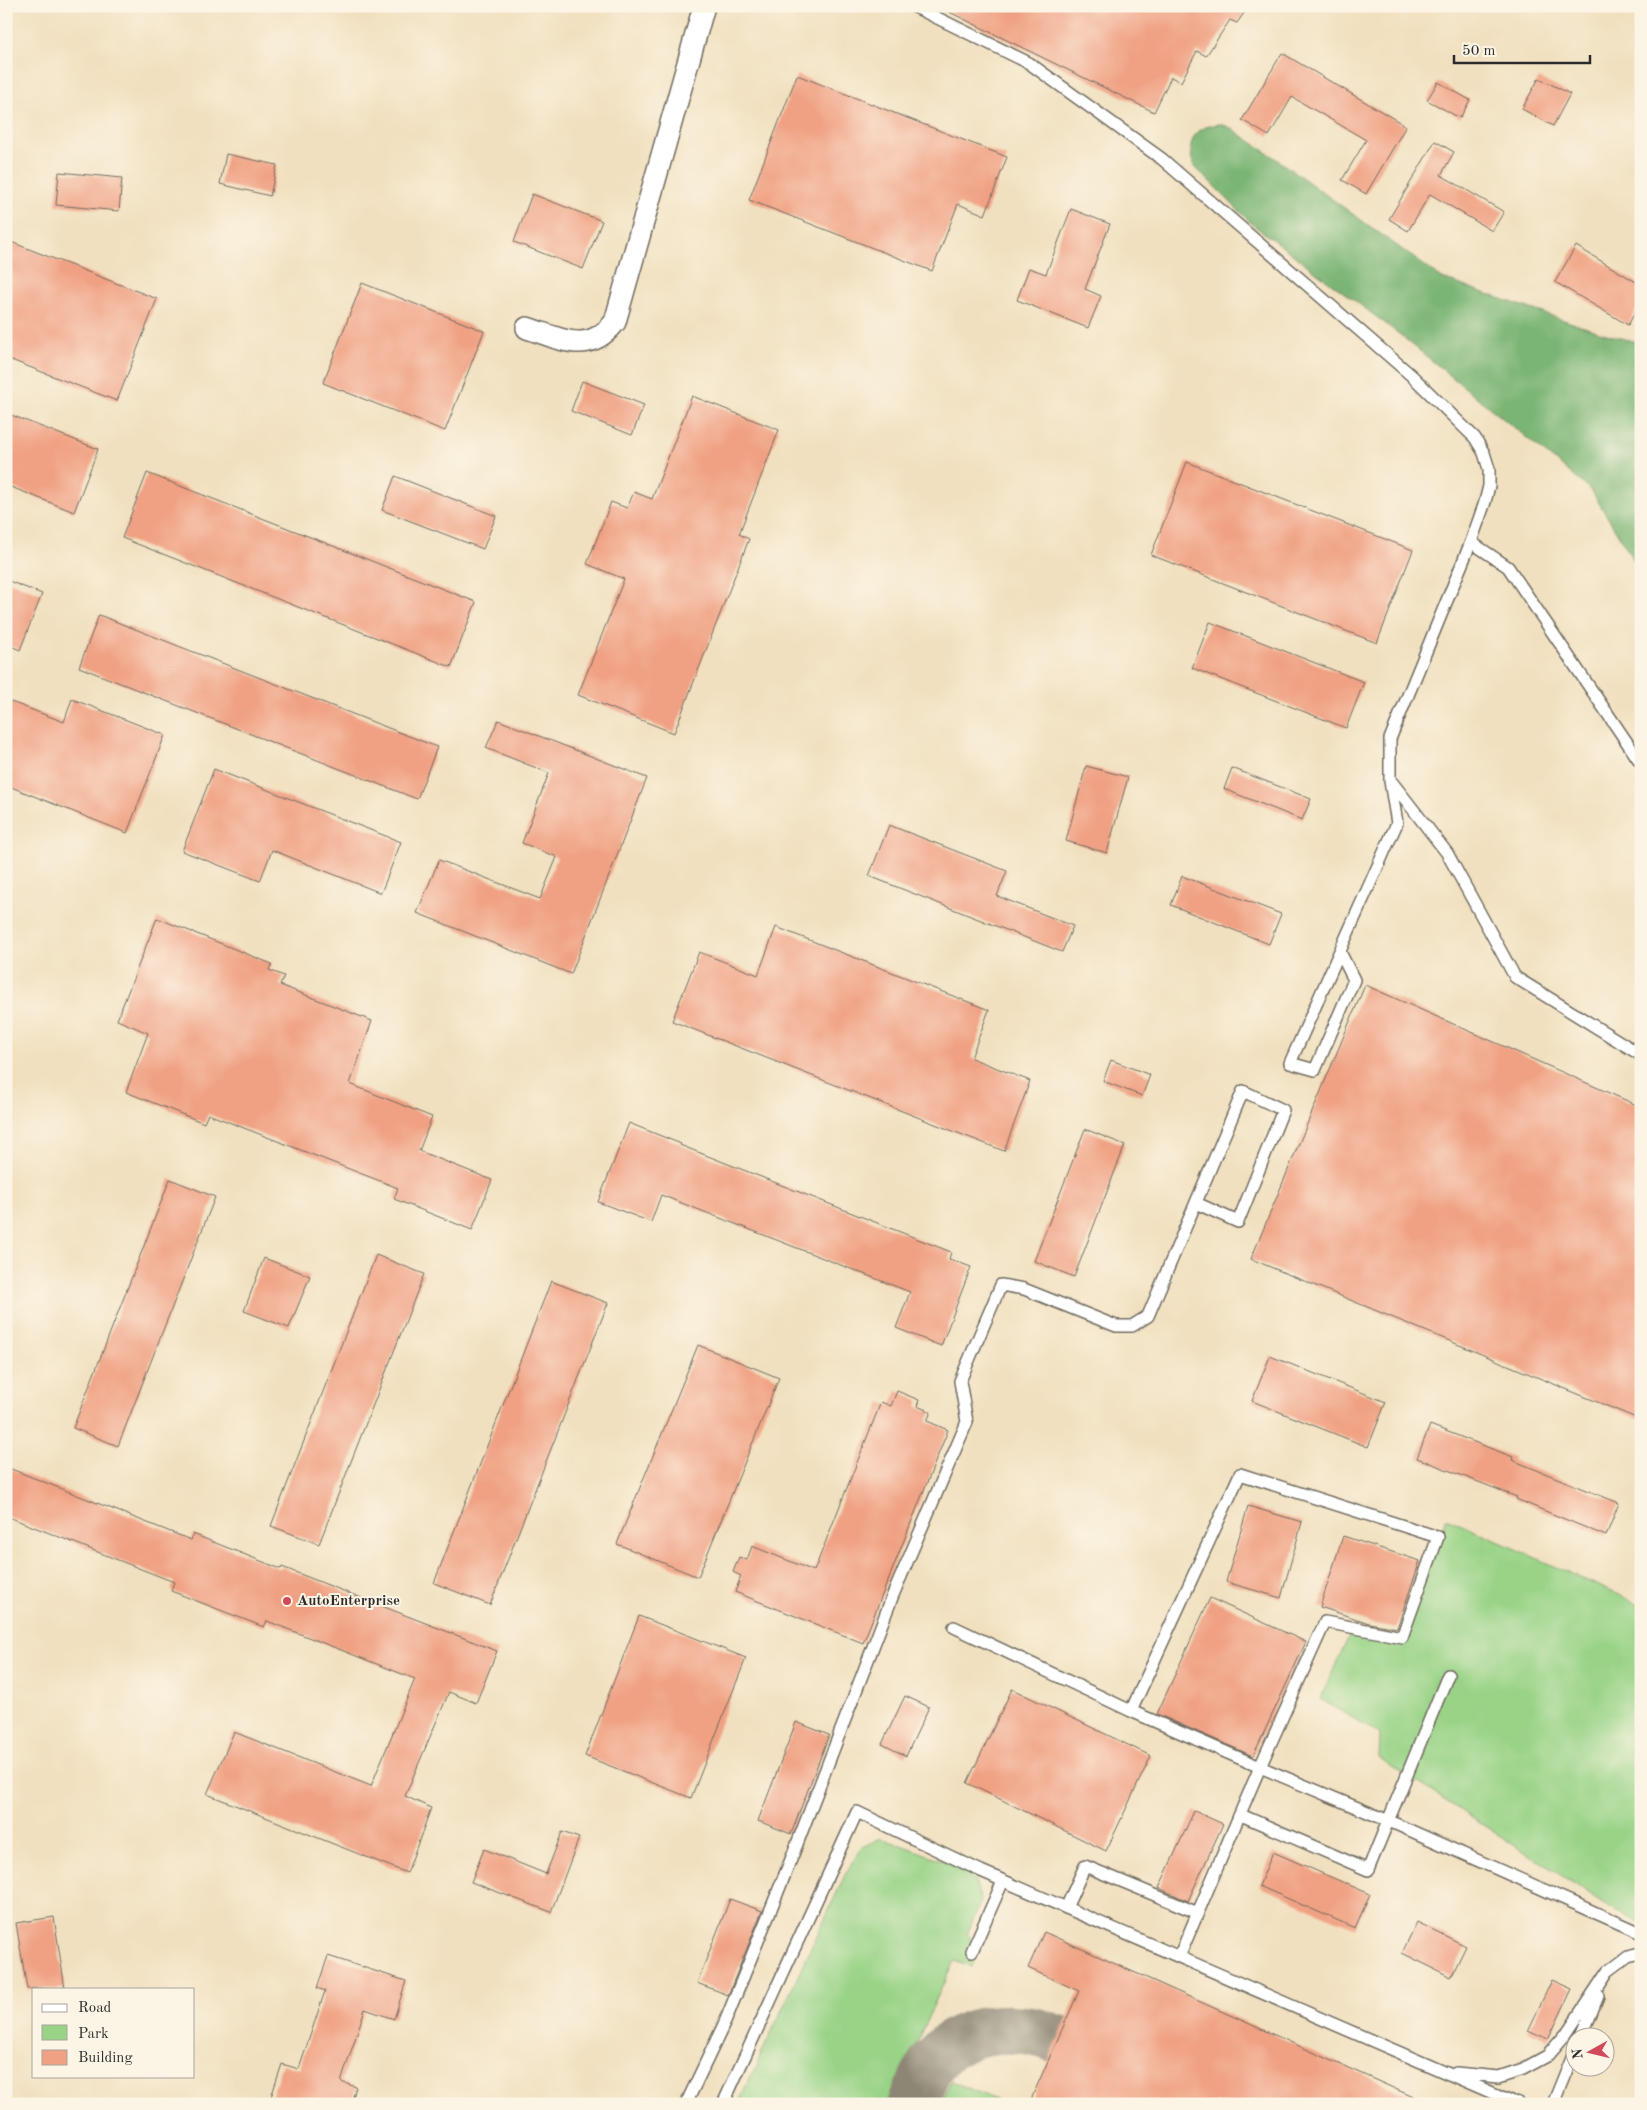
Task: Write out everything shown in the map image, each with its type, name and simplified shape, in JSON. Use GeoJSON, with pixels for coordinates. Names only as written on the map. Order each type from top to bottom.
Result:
{"type":"FeatureCollection","features":[{"type":"Feature","properties":{"kind":"street"},"geometry":{"type":"LineString","coordinates":[[527,328],[573,343],[586,343],[597,339],[607,332],[615,322],[704,6]]}},
{"type":"Feature","properties":{"kind":"lane"},"geometry":{"type":"LineString","coordinates":[[913,6],[1029,63],[1162,159],[1412,376],[1475,438],[1484,452],[1489,469],[1489,486],[1471,542],[1390,739],[1390,781],[1397,823],[1290,1063],[1315,1070],[1354,980],[1340,952]]}},
{"type":"Feature","properties":{"kind":"lane"},"geometry":{"type":"LineString","coordinates":[[1471,542],[1508,566],[1641,763]]}},
{"type":"Feature","properties":{"kind":"lane"},"geometry":{"type":"LineString","coordinates":[[1390,781],[1447,853],[1515,977],[1641,1056]]}},
{"type":"Feature","properties":{"kind":"lane"},"geometry":{"type":"LineString","coordinates":[[686,2104],[725,2022],[792,1857],[893,1595],[967,1422],[960,1381],[1001,1285],[1024,1289],[1116,1326],[1132,1326],[1148,1316],[1243,1091],[1283,1110],[1238,1222],[1196,1204]]}},
{"type":"Feature","properties":{"kind":"lane"},"geometry":{"type":"LineString","coordinates":[[1131,1711],[1240,1474],[1438,1537],[1402,1637],[1325,1622],[1260,1767],[1179,1957]]}},
{"type":"Feature","properties":{"kind":"lane"},"geometry":{"type":"LineString","coordinates":[[954,1627],[1131,1711],[1388,1821],[1641,1933]]}},
{"type":"Feature","properties":{"kind":"lane"},"geometry":{"type":"LineString","coordinates":[[1241,1814],[1368,1870],[1448,1675]]}},
{"type":"Feature","properties":{"kind":"lane"},"geometry":{"type":"LineString","coordinates":[[723,2104],[857,1812],[1066,1908],[1518,2104]]}},
{"type":"Feature","properties":{"kind":"lane"},"geometry":{"type":"LineString","coordinates":[[1066,1908],[1085,1866],[1198,1913]]}},
{"type":"Feature","properties":{"kind":"lane"},"geometry":{"type":"LineString","coordinates":[[972,1951],[1003,1880]]}},
{"type":"Feature","properties":{"kind":"lane"},"geometry":{"type":"LineString","coordinates":[[1440,2070],[1499,2077],[1523,2069],[1547,2056],[1566,2034],[1608,1971],[1628,1956],[1641,1953]]}},
{"type":"Feature","properties":{"kind":"lane"},"geometry":{"type":"LineString","coordinates":[[1584,2028],[1608,1971]]}},
{"type":"Feature","properties":{"kind":"lane"},"geometry":{"type":"LineString","coordinates":[[1552,2104],[1564,2076]]}},
{"type":"Feature","properties":{"kind":"green space"},"geometry":{"type":"Polygon","coordinates":[[[1221,124],[1231,128],[1275,158],[1443,279],[1599,332],[1641,343],[1641,572],[1591,490],[1394,330],[1252,224],[1194,166],[1191,149],[1194,136],[1205,128],[1221,124]]]}},
{"type":"Feature","properties":{"kind":"green space"},"geometry":{"type":"Polygon","coordinates":[[[1446,1518],[1641,1605],[1641,1922],[1615,1910],[1379,1758],[1380,1734],[1320,1699],[1351,1632],[1401,1643],[1446,1518]]]}},
{"type":"Feature","properties":{"kind":"green space"},"geometry":{"type":"Polygon","coordinates":[[[881,1838],[956,1865],[975,1882],[981,1901],[967,1934],[981,1947],[971,1967],[954,1961],[888,2104],[738,2104],[846,1873],[862,1847],[881,1838]]]}},
{"type":"Feature","properties":{"kind":"green space"},"geometry":{"type":"Polygon","coordinates":[[[951,2081],[1006,2104],[940,2104],[951,2081]]]}},
{"type":"Feature","properties":{"kind":"building"},"geometry":{"type":"Polygon","coordinates":[[[937,6],[1249,6],[1237,23],[1230,20],[1206,56],[1197,51],[1181,82],[1171,77],[1154,112],[937,6]]]}},
{"type":"Feature","properties":{"kind":"building"},"geometry":{"type":"Polygon","coordinates":[[[1282,53],[1406,126],[1366,194],[1342,180],[1366,140],[1292,97],[1269,136],[1242,120],[1282,53]]]}},
{"type":"Feature","properties":{"kind":"building"},"geometry":{"type":"Polygon","coordinates":[[[797,75],[1007,157],[985,215],[958,204],[932,271],[749,200],[797,75]]]}},
{"type":"Feature","properties":{"kind":"building"},"geometry":{"type":"Polygon","coordinates":[[[1539,78],[1570,94],[1553,126],[1522,109],[1539,78]]]}},
{"type":"Feature","properties":{"kind":"building"},"geometry":{"type":"Polygon","coordinates":[[[1438,82],[1470,100],[1460,118],[1427,100],[1438,82]]]}},
{"type":"Feature","properties":{"kind":"building"},"geometry":{"type":"Polygon","coordinates":[[[1435,141],[1454,152],[1441,175],[1504,212],[1492,231],[1430,194],[1408,231],[1389,219],[1435,141]]]}},
{"type":"Feature","properties":{"kind":"building"},"geometry":{"type":"Polygon","coordinates":[[[226,154],[277,165],[270,196],[220,184],[226,154]]]}},
{"type":"Feature","properties":{"kind":"building"},"geometry":{"type":"Polygon","coordinates":[[[59,172],[122,178],[119,211],[56,205],[59,172]]]}},
{"type":"Feature","properties":{"kind":"building"},"geometry":{"type":"Polygon","coordinates":[[[532,194],[602,221],[583,269],[514,242],[532,194]]]}},
{"type":"Feature","properties":{"kind":"building"},"geometry":{"type":"Polygon","coordinates":[[[1071,209],[1110,224],[1085,289],[1101,296],[1088,328],[1017,300],[1029,268],[1046,274],[1071,209]]]}},
{"type":"Feature","properties":{"kind":"building"},"geometry":{"type":"Polygon","coordinates":[[[11,242],[157,299],[117,401],[6,358],[6,255],[11,242]]]}},
{"type":"Feature","properties":{"kind":"building"},"geometry":{"type":"Polygon","coordinates":[[[1576,246],[1641,285],[1641,302],[1628,325],[1555,282],[1576,246]]]}},
{"type":"Feature","properties":{"kind":"building"},"geometry":{"type":"Polygon","coordinates":[[[362,283],[484,331],[445,431],[323,383],[362,283]]]}},
{"type":"Feature","properties":{"kind":"building"},"geometry":{"type":"Polygon","coordinates":[[[582,381],[644,405],[632,435],[571,411],[582,381]]]}},
{"type":"Feature","properties":{"kind":"building"},"geometry":{"type":"Polygon","coordinates":[[[692,396],[779,430],[739,534],[749,539],[674,733],[578,695],[624,579],[587,564],[611,502],[627,508],[634,492],[652,499],[692,396]]]}},
{"type":"Feature","properties":{"kind":"building"},"geometry":{"type":"Polygon","coordinates":[[[6,413],[98,449],[74,512],[6,485],[6,413]]]}},
{"type":"Feature","properties":{"kind":"building"},"geometry":{"type":"Polygon","coordinates":[[[1187,462],[1413,550],[1377,643],[1151,555],[1187,462]]]}},
{"type":"Feature","properties":{"kind":"building"},"geometry":{"type":"Polygon","coordinates":[[[147,473],[476,602],[451,667],[122,538],[147,473]]]}},
{"type":"Feature","properties":{"kind":"building"},"geometry":{"type":"Polygon","coordinates":[[[395,476],[496,516],[483,549],[382,510],[395,476]]]}},
{"type":"Feature","properties":{"kind":"building"},"geometry":{"type":"Polygon","coordinates":[[[6,580],[42,594],[20,650],[6,644],[6,580]]]}},
{"type":"Feature","properties":{"kind":"building"},"geometry":{"type":"Polygon","coordinates":[[[99,615],[437,747],[417,799],[79,667],[99,615]]]}},
{"type":"Feature","properties":{"kind":"building"},"geometry":{"type":"Polygon","coordinates":[[[1210,622],[1364,682],[1346,728],[1192,668],[1210,622]]]}},
{"type":"Feature","properties":{"kind":"building"},"geometry":{"type":"Polygon","coordinates":[[[72,699],[165,735],[127,833],[6,785],[6,700],[64,722],[72,699]]]}},
{"type":"Feature","properties":{"kind":"building"},"geometry":{"type":"Polygon","coordinates":[[[498,720],[647,778],[571,974],[417,913],[439,860],[540,899],[557,857],[522,843],[549,773],[486,748],[498,720]]]}},
{"type":"Feature","properties":{"kind":"building"},"geometry":{"type":"Polygon","coordinates":[[[1086,766],[1128,777],[1107,853],[1066,841],[1086,766]]]}},
{"type":"Feature","properties":{"kind":"building"},"geometry":{"type":"Polygon","coordinates":[[[1232,768],[1311,799],[1302,820],[1224,789],[1232,768]]]}},
{"type":"Feature","properties":{"kind":"building"},"geometry":{"type":"Polygon","coordinates":[[[214,769],[401,842],[381,893],[272,850],[260,881],[182,851],[214,769]]]}},
{"type":"Feature","properties":{"kind":"building"},"geometry":{"type":"Polygon","coordinates":[[[889,825],[1007,871],[997,896],[1073,926],[1062,952],[869,876],[889,825]]]}},
{"type":"Feature","properties":{"kind":"building"},"geometry":{"type":"Polygon","coordinates":[[[1182,876],[1281,914],[1269,944],[1171,905],[1182,876]]]}},
{"type":"Feature","properties":{"kind":"building"},"geometry":{"type":"Polygon","coordinates":[[[157,918],[272,964],[269,970],[284,976],[280,985],[372,1021],[350,1084],[432,1117],[419,1151],[492,1180],[472,1230],[394,1199],[398,1188],[208,1114],[204,1123],[126,1092],[148,1033],[117,1020],[157,918]]]}},
{"type":"Feature","properties":{"kind":"building"},"geometry":{"type":"Polygon","coordinates":[[[776,927],[989,1010],[971,1058],[1030,1081],[1004,1151],[672,1021],[699,952],[758,975],[776,927]]]}},
{"type":"Feature","properties":{"kind":"building"},"geometry":{"type":"Polygon","coordinates":[[[1365,985],[1641,1107],[1641,1420],[1251,1259],[1365,985]]]}},
{"type":"Feature","properties":{"kind":"building"},"geometry":{"type":"Polygon","coordinates":[[[1111,1060],[1150,1075],[1142,1096],[1103,1081],[1111,1060]]]}},
{"type":"Feature","properties":{"kind":"building"},"geometry":{"type":"Polygon","coordinates":[[[629,1123],[951,1252],[949,1259],[971,1267],[941,1346],[896,1328],[910,1292],[661,1195],[651,1222],[598,1202],[629,1123]]]}},
{"type":"Feature","properties":{"kind":"building"},"geometry":{"type":"Polygon","coordinates":[[[1085,1129],[1125,1145],[1074,1277],[1034,1261],[1085,1129]]]}},
{"type":"Feature","properties":{"kind":"building"},"geometry":{"type":"Polygon","coordinates":[[[170,1179],[215,1197],[118,1446],[73,1428],[170,1179]]]}},
{"type":"Feature","properties":{"kind":"building"},"geometry":{"type":"Polygon","coordinates":[[[376,1255],[424,1274],[319,1544],[271,1526],[376,1255]]]}},
{"type":"Feature","properties":{"kind":"building"},"geometry":{"type":"Polygon","coordinates":[[[264,1258],[310,1276],[289,1328],[244,1311],[264,1258]]]}},
{"type":"Feature","properties":{"kind":"building"},"geometry":{"type":"Polygon","coordinates":[[[551,1281],[608,1303],[490,1605],[434,1583],[551,1281]]]}},
{"type":"Feature","properties":{"kind":"building"},"geometry":{"type":"Polygon","coordinates":[[[698,1345],[779,1378],[698,1577],[617,1544],[698,1345]]]}},
{"type":"Feature","properties":{"kind":"building"},"geometry":{"type":"Polygon","coordinates":[[[1270,1356],[1386,1402],[1368,1447],[1252,1401],[1270,1356]]]}},
{"type":"Feature","properties":{"kind":"building"},"geometry":{"type":"Polygon","coordinates":[[[897,1391],[919,1400],[917,1406],[931,1412],[927,1421],[948,1430],[863,1643],[735,1592],[741,1576],[733,1572],[739,1557],[747,1560],[752,1546],[814,1571],[881,1402],[891,1406],[897,1391]]]}},
{"type":"Feature","properties":{"kind":"building"},"geometry":{"type":"Polygon","coordinates":[[[1430,1425],[1513,1457],[1512,1460],[1619,1503],[1606,1536],[1516,1499],[1517,1497],[1417,1458],[1430,1425]]]}},
{"type":"Feature","properties":{"kind":"building"},"geometry":{"type":"Polygon","coordinates":[[[6,1467],[191,1540],[193,1534],[497,1651],[476,1703],[449,1692],[405,1796],[431,1808],[407,1873],[207,1794],[234,1732],[371,1786],[415,1679],[267,1621],[264,1627],[171,1591],[174,1582],[6,1516],[6,1467]]]}},
{"type":"Feature","properties":{"kind":"building"},"geometry":{"type":"Polygon","coordinates":[[[1248,1506],[1302,1522],[1281,1598],[1226,1582],[1248,1506]]]}},
{"type":"Feature","properties":{"kind":"building"},"geometry":{"type":"Polygon","coordinates":[[[1343,1536],[1420,1561],[1397,1628],[1369,1623],[1320,1607],[1343,1536]]]}},
{"type":"Feature","properties":{"kind":"building"},"geometry":{"type":"Polygon","coordinates":[[[1210,1598],[1306,1642],[1253,1756],[1157,1714],[1210,1598]]]}},
{"type":"Feature","properties":{"kind":"building"},"geometry":{"type":"Polygon","coordinates":[[[639,1616],[746,1658],[691,1798],[585,1756],[639,1616]]]}},
{"type":"Feature","properties":{"kind":"building"},"geometry":{"type":"Polygon","coordinates":[[[1012,1689],[1151,1756],[1106,1851],[967,1783],[1012,1689]]]}},
{"type":"Feature","properties":{"kind":"building"},"geometry":{"type":"Polygon","coordinates":[[[905,1696],[929,1707],[906,1756],[882,1744],[905,1696]]]}},
{"type":"Feature","properties":{"kind":"building"},"geometry":{"type":"Polygon","coordinates":[[[796,1722],[829,1735],[791,1834],[758,1821],[796,1722]]]}},
{"type":"Feature","properties":{"kind":"building"},"geometry":{"type":"Polygon","coordinates":[[[1194,1811],[1223,1824],[1188,1901],[1159,1888],[1194,1811]]]}},
{"type":"Feature","properties":{"kind":"building"},"geometry":{"type":"Polygon","coordinates":[[[562,1832],[579,1838],[551,1912],[471,1882],[484,1849],[546,1874],[562,1832]]]}},
{"type":"Feature","properties":{"kind":"building"},"geometry":{"type":"Polygon","coordinates":[[[1273,1852],[1370,1894],[1355,1928],[1259,1886],[1273,1852]]]}},
{"type":"Feature","properties":{"kind":"building"},"geometry":{"type":"Polygon","coordinates":[[[730,1899],[762,1911],[728,1995],[697,1983],[730,1899]]]}},
{"type":"Feature","properties":{"kind":"building"},"geometry":{"type":"Polygon","coordinates":[[[54,1917],[65,1988],[27,1989],[16,1923],[54,1917]]]}},
{"type":"Feature","properties":{"kind":"building"},"geometry":{"type":"Polygon","coordinates":[[[1417,1922],[1466,1946],[1451,1977],[1402,1953],[1417,1922]]]}},
{"type":"Feature","properties":{"kind":"building"},"geometry":{"type":"Polygon","coordinates":[[[1044,1932],[1429,2104],[1029,2104],[1079,1991],[1028,1968],[1044,1932]]]}},
{"type":"Feature","properties":{"kind":"building"},"geometry":{"type":"Polygon","coordinates":[[[328,1956],[406,1981],[394,2019],[365,2009],[341,2082],[356,2087],[351,2104],[283,2104],[270,2100],[282,2064],[299,2069],[325,1991],[317,1988],[328,1956]]]}},
{"type":"Feature","properties":{"kind":"building"},"geometry":{"type":"Polygon","coordinates":[[[1552,1980],[1572,1989],[1548,2040],[1528,2031],[1552,1980]]]}},
{"type":"Feature","properties":{"kind":"taxiway"},"geometry":{"type":"LineString","coordinates":[[912,2104],[930,2066],[945,2049],[959,2040],[991,2030],[1008,2029],[1025,2030],[1058,2039]]}},
{"type":"Feature","properties":{"kind":"place","name":"AutoEnterprise"},"geometry":{"type":"Point","coordinates":[287,1601]}}]}
